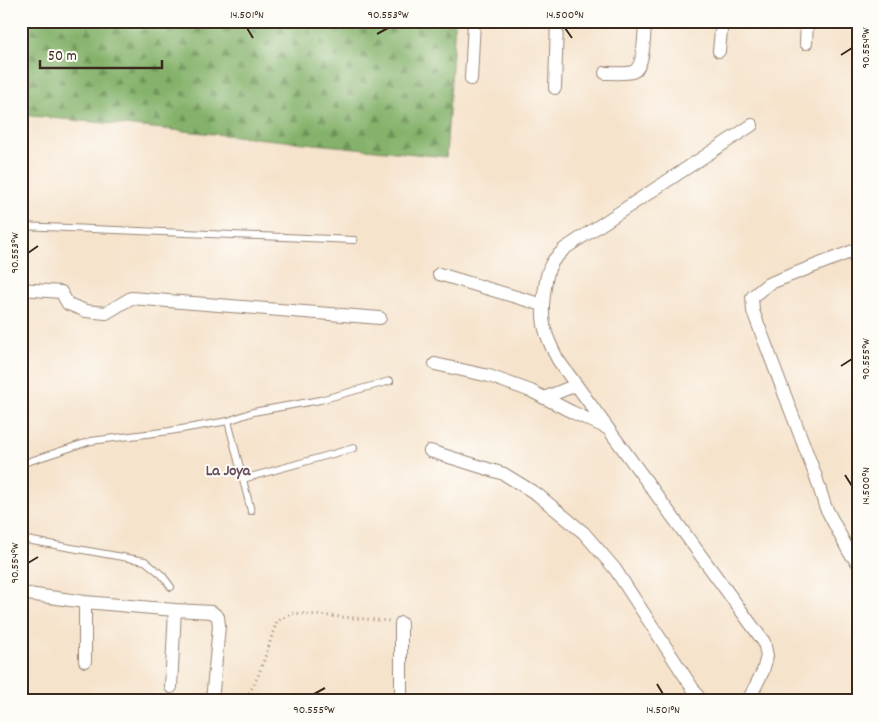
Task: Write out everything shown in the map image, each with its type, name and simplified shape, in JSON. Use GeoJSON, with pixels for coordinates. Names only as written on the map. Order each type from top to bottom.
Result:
{"type":"FeatureCollection","features":[{"type":"Feature","properties":{"kind":"street"},"geometry":{"type":"LineString","coordinates":[[471,79],[474,21]]}},
{"type":"Feature","properties":{"kind":"street"},"geometry":{"type":"LineString","coordinates":[[555,88],[558,21]]}},
{"type":"Feature","properties":{"kind":"street"},"geometry":{"type":"LineString","coordinates":[[605,73],[633,72],[637,69],[641,63],[645,21]]}},
{"type":"Feature","properties":{"kind":"street"},"geometry":{"type":"LineString","coordinates":[[719,51],[722,21]]}},
{"type":"Feature","properties":{"kind":"street"},"geometry":{"type":"LineString","coordinates":[[806,43],[807,21]]}},
{"type":"Feature","properties":{"kind":"street"},"geometry":{"type":"LineString","coordinates":[[748,701],[763,670],[767,656],[764,642],[558,360],[548,342],[542,311],[546,279],[552,262],[564,249],[752,124]]}},
{"type":"Feature","properties":{"kind":"street"},"geometry":{"type":"LineString","coordinates":[[858,266],[856,250],[768,284],[752,297],[753,311],[816,477],[825,506],[849,552],[858,563]]}},
{"type":"Feature","properties":{"kind":"street"},"geometry":{"type":"LineString","coordinates":[[440,274],[543,305]]}},
{"type":"Feature","properties":{"kind":"street"},"geometry":{"type":"LineString","coordinates":[[21,289],[61,292],[68,304],[86,311],[106,313],[130,298],[380,318]]}},
{"type":"Feature","properties":{"kind":"street"},"geometry":{"type":"LineString","coordinates":[[435,364],[489,376],[531,391],[609,429]]}},
{"type":"Feature","properties":{"kind":"street"},"geometry":{"type":"LineString","coordinates":[[544,398],[576,385]]}},
{"type":"Feature","properties":{"kind":"street"},"geometry":{"type":"LineString","coordinates":[[430,451],[504,474],[538,495],[584,533],[615,569],[701,701]]}},
{"type":"Feature","properties":{"kind":"street"},"geometry":{"type":"LineString","coordinates":[[21,593],[85,602],[212,612],[218,617],[219,626],[212,701]]}},
{"type":"Feature","properties":{"kind":"street"},"geometry":{"type":"LineString","coordinates":[[84,661],[85,602]]}},
{"type":"Feature","properties":{"kind":"street"},"geometry":{"type":"LineString","coordinates":[[171,687],[175,610]]}},
{"type":"Feature","properties":{"kind":"street"},"geometry":{"type":"LineString","coordinates":[[401,622],[401,698]]}},
{"type":"Feature","properties":{"kind":"lane"},"geometry":{"type":"LineString","coordinates":[[21,226],[354,240]]}},
{"type":"Feature","properties":{"kind":"lane"},"geometry":{"type":"LineString","coordinates":[[21,464],[92,441],[228,421],[252,412],[320,400],[390,381]]}},
{"type":"Feature","properties":{"kind":"lane"},"geometry":{"type":"LineString","coordinates":[[228,421],[251,510]]}},
{"type":"Feature","properties":{"kind":"lane"},"geometry":{"type":"LineString","coordinates":[[243,479],[354,448]]}},
{"type":"Feature","properties":{"kind":"lane"},"geometry":{"type":"LineString","coordinates":[[21,539],[145,561],[162,575],[171,587]]}},
{"type":"Feature","properties":{"kind":"lane"},"geometry":{"type":"LineString","coordinates":[[317,701],[401,698]]}},
{"type":"Feature","properties":{"kind":"path"},"geometry":{"type":"LineString","coordinates":[[243,701],[250,693],[262,665],[277,621],[294,613],[401,622]]}},
{"type":"Feature","properties":{"kind":"green space"},"geometry":{"type":"Polygon","coordinates":[[[27,21],[455,21],[446,157],[22,115],[27,21]]]}},
{"type":"Feature","properties":{"kind":"district","name":"La Joya"},"geometry":{"type":"Point","coordinates":[228,471]}}]}
